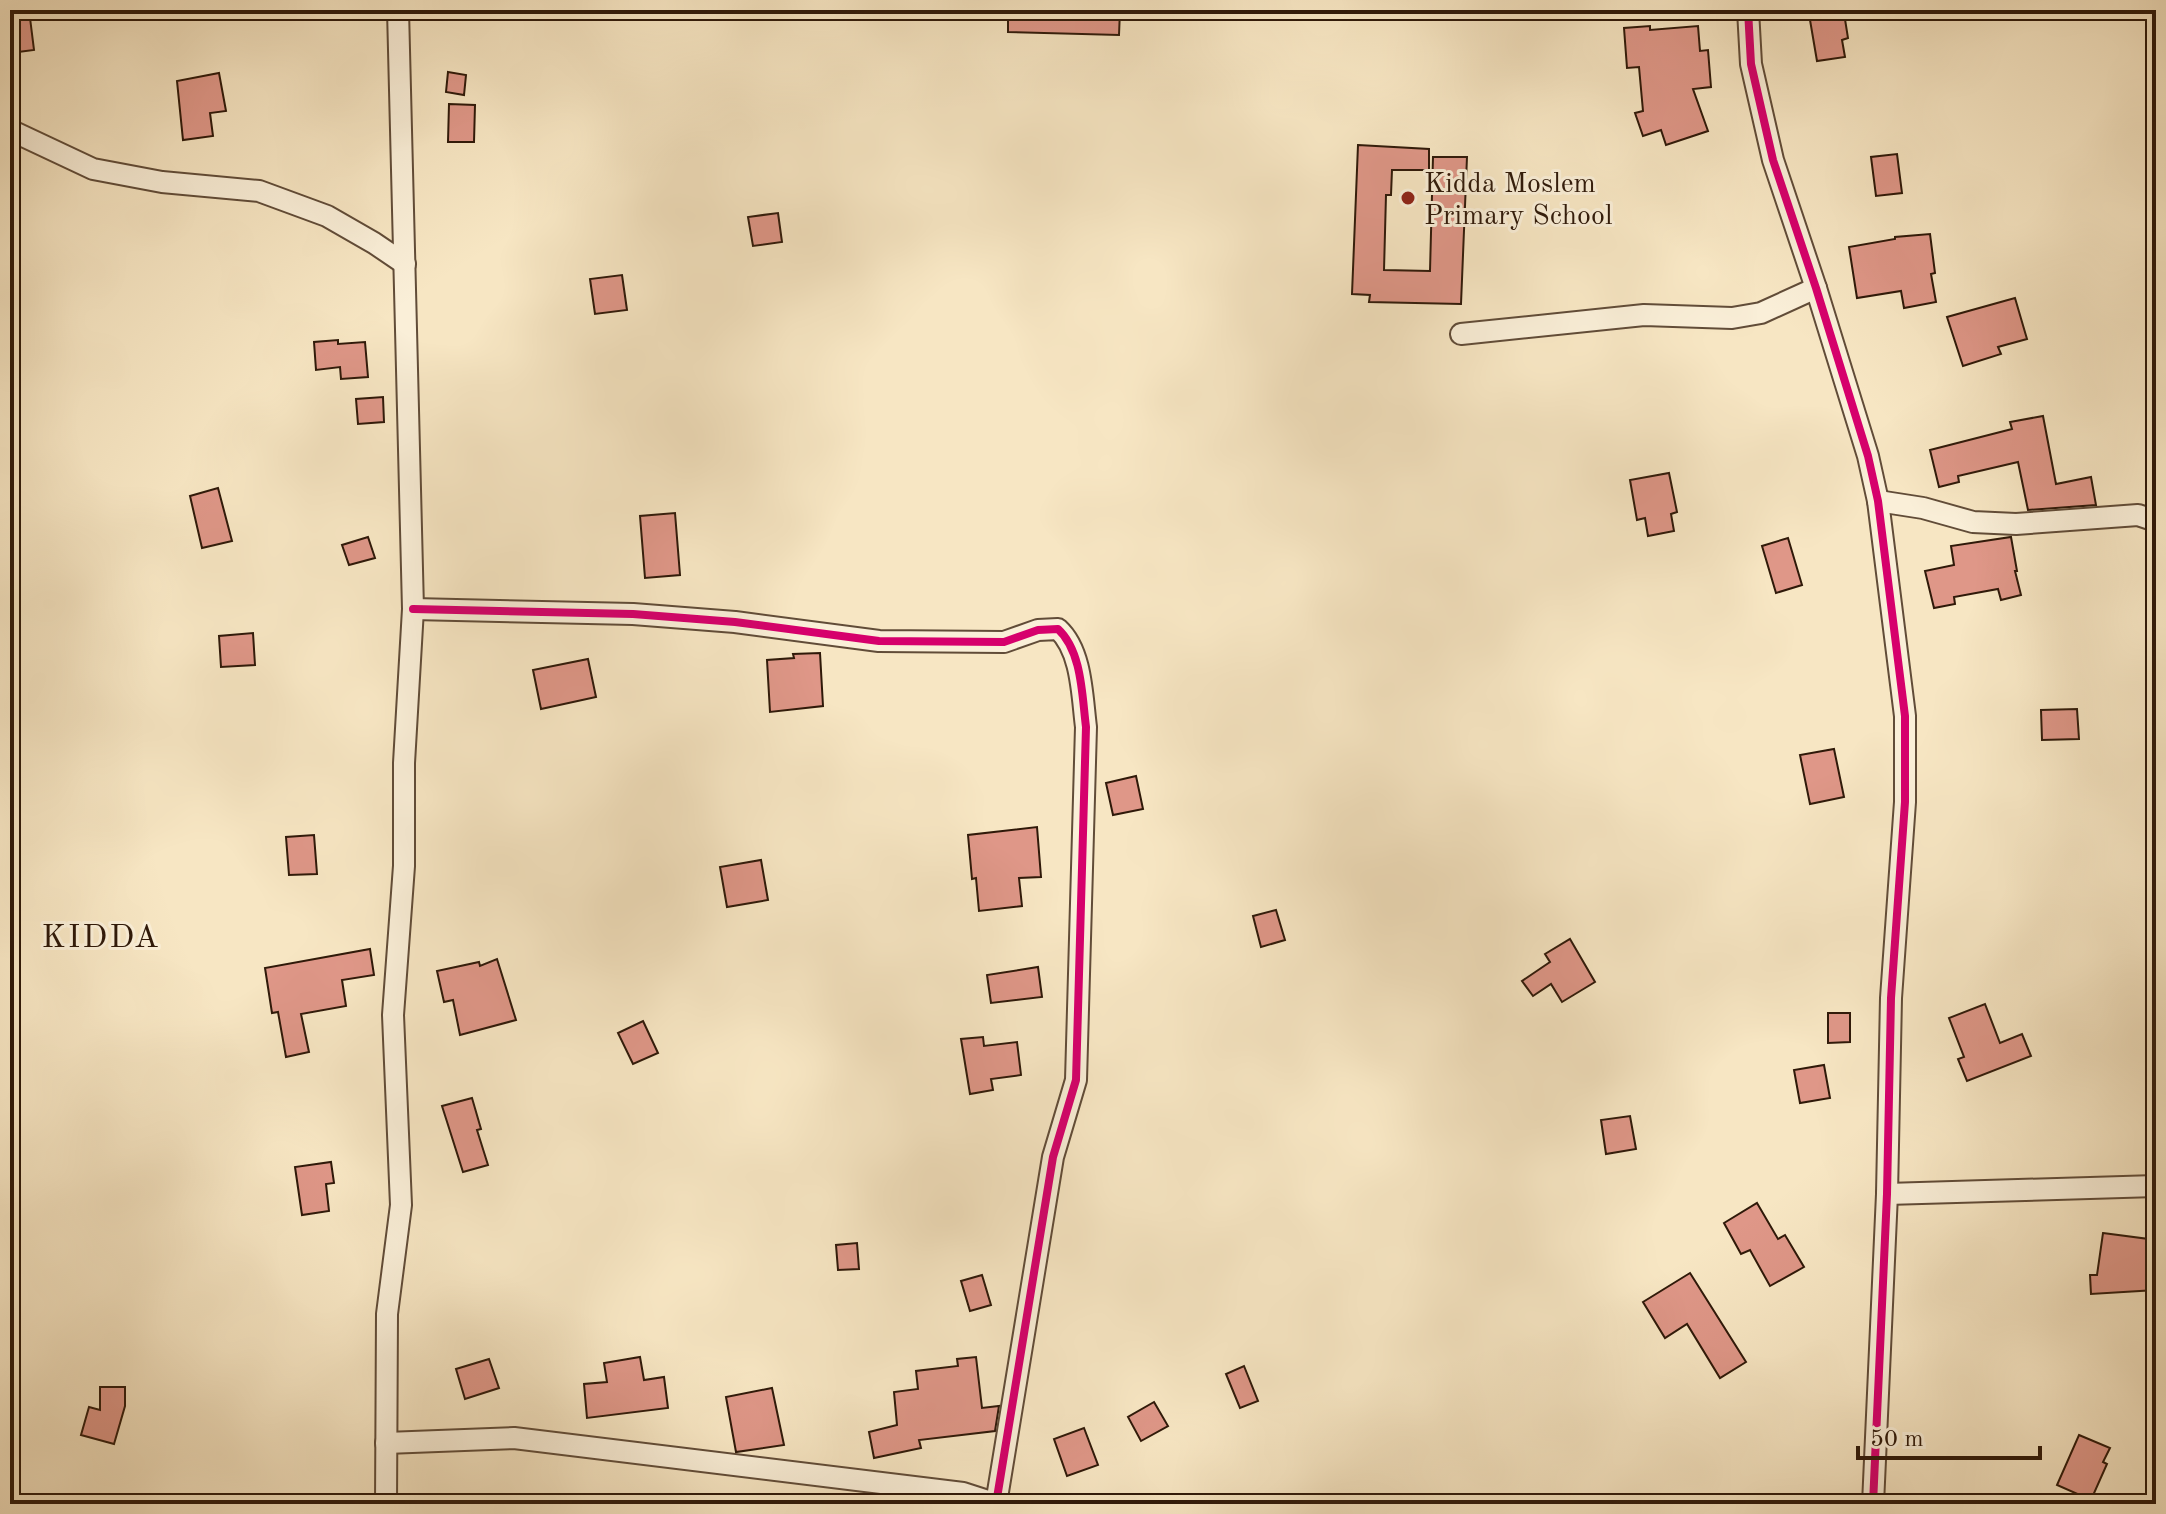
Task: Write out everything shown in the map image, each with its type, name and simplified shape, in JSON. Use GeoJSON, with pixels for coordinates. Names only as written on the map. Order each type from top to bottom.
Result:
{"type":"FeatureCollection","features":[{"type":"Feature","properties":{"kind":"street"},"geometry":{"type":"LineString","coordinates":[[386,1504],[387,1314],[401,1205],[393,1015],[404,866],[404,763],[413,609],[398,10]]}},
{"type":"Feature","properties":{"kind":"street"},"geometry":{"type":"LineString","coordinates":[[1748,10],[1751,64],[1773,160],[1868,456],[1878,501],[1905,716],[1905,802],[1891,998],[1887,1194],[1873,1504]]}},
{"type":"Feature","properties":{"kind":"street"},"geometry":{"type":"LineString","coordinates":[[10,130],[93,169],[162,182],[259,191],[327,216],[405,264]]}},
{"type":"Feature","properties":{"kind":"street"},"geometry":{"type":"LineString","coordinates":[[1461,334],[1644,315],[1732,318],[1761,313],[1816,288]]}},
{"type":"Feature","properties":{"kind":"street"},"geometry":{"type":"LineString","coordinates":[[1878,501],[1923,508],[1973,522],[2016,524],[2138,515],[2156,521]]}},
{"type":"Feature","properties":{"kind":"street"},"geometry":{"type":"LineString","coordinates":[[386,1443],[514,1438],[963,1493],[996,1504],[1053,1157],[1076,1080],[1086,727],[1080,680],[1068,637],[1058,629],[1038,630],[1004,642],[879,641],[735,622],[633,614],[413,609]]}},
{"type":"Feature","properties":{"kind":"street"},"geometry":{"type":"LineString","coordinates":[[1887,1194],[2156,1186]]}},
{"type":"Feature","properties":{"kind":"building"},"geometry":{"type":"Polygon","coordinates":[[[10,10],[29,10],[34,50],[10,53],[10,10]]]}},
{"type":"Feature","properties":{"kind":"building"},"geometry":{"type":"Polygon","coordinates":[[[1008,10],[1120,10],[1119,35],[1008,32],[1008,10]]]}},
{"type":"Feature","properties":{"kind":"building"},"geometry":{"type":"Polygon","coordinates":[[[1844,13],[1848,38],[1842,40],[1845,57],[1817,61],[1810,20],[1844,13]]]}},
{"type":"Feature","properties":{"kind":"building"},"geometry":{"type":"Polygon","coordinates":[[[1650,26],[1650,30],[1698,26],[1700,51],[1708,50],[1711,87],[1693,89],[1708,131],[1666,145],[1661,130],[1643,136],[1635,113],[1643,111],[1639,67],[1627,68],[1624,28],[1650,26]]]}},
{"type":"Feature","properties":{"kind":"building"},"geometry":{"type":"Polygon","coordinates":[[[448,72],[466,75],[464,95],[446,92],[448,72]]]}},
{"type":"Feature","properties":{"kind":"building"},"geometry":{"type":"Polygon","coordinates":[[[219,73],[226,111],[210,113],[213,136],[183,140],[177,81],[219,73]]]}},
{"type":"Feature","properties":{"kind":"building"},"geometry":{"type":"Polygon","coordinates":[[[449,104],[475,105],[474,142],[448,142],[449,104]]]}},
{"type":"Feature","properties":{"kind":"building"},"geometry":{"type":"Polygon","coordinates":[[[1358,145],[1429,149],[1429,170],[1392,170],[1391,195],[1386,195],[1384,270],[1430,271],[1433,157],[1467,157],[1461,304],[1369,302],[1370,295],[1352,294],[1358,145]]]}},
{"type":"Feature","properties":{"kind":"building"},"geometry":{"type":"Polygon","coordinates":[[[1897,154],[1902,193],[1876,196],[1871,157],[1897,154]]]}},
{"type":"Feature","properties":{"kind":"building"},"geometry":{"type":"Polygon","coordinates":[[[778,213],[782,242],[753,246],[748,217],[778,213]]]}},
{"type":"Feature","properties":{"kind":"building"},"geometry":{"type":"Polygon","coordinates":[[[1930,234],[1935,273],[1931,274],[1936,302],[1904,308],[1901,291],[1857,298],[1849,247],[1895,237],[1930,234]]]}},
{"type":"Feature","properties":{"kind":"building"},"geometry":{"type":"Polygon","coordinates":[[[622,275],[627,310],[595,314],[590,279],[622,275]]]}},
{"type":"Feature","properties":{"kind":"building"},"geometry":{"type":"Polygon","coordinates":[[[2015,298],[2027,339],[1998,347],[2001,354],[1963,366],[1947,317],[2015,298]]]}},
{"type":"Feature","properties":{"kind":"building"},"geometry":{"type":"Polygon","coordinates":[[[338,340],[338,344],[365,342],[368,377],[341,379],[340,367],[316,370],[314,342],[338,340]]]}},
{"type":"Feature","properties":{"kind":"building"},"geometry":{"type":"Polygon","coordinates":[[[383,397],[384,422],[358,424],[356,399],[383,397]]]}},
{"type":"Feature","properties":{"kind":"building"},"geometry":{"type":"Polygon","coordinates":[[[2043,416],[2056,484],[2091,477],[2096,505],[2028,510],[2018,462],[1958,476],[1959,482],[1939,487],[1930,450],[2012,429],[2010,422],[2043,416]]]}},
{"type":"Feature","properties":{"kind":"building"},"geometry":{"type":"Polygon","coordinates":[[[1669,473],[1677,512],[1671,514],[1674,531],[1648,536],[1645,518],[1637,520],[1630,480],[1669,473]]]}},
{"type":"Feature","properties":{"kind":"building"},"geometry":{"type":"Polygon","coordinates":[[[218,488],[232,541],[202,548],[190,496],[218,488]]]}},
{"type":"Feature","properties":{"kind":"building"},"geometry":{"type":"Polygon","coordinates":[[[675,513],[680,575],[645,578],[640,516],[675,513]]]}},
{"type":"Feature","properties":{"kind":"building"},"geometry":{"type":"Polygon","coordinates":[[[368,537],[375,558],[349,565],[342,545],[368,537]]]}},
{"type":"Feature","properties":{"kind":"building"},"geometry":{"type":"Polygon","coordinates":[[[2011,537],[2021,595],[2001,600],[1998,589],[1954,597],[1955,604],[1934,608],[1925,571],[1954,565],[1951,546],[2011,537]]]}},
{"type":"Feature","properties":{"kind":"building"},"geometry":{"type":"Polygon","coordinates":[[[1788,538],[1802,585],[1776,593],[1762,546],[1788,538]]]}},
{"type":"Feature","properties":{"kind":"building"},"geometry":{"type":"Polygon","coordinates":[[[253,633],[255,665],[221,667],[219,636],[253,633]]]}},
{"type":"Feature","properties":{"kind":"building"},"geometry":{"type":"Polygon","coordinates":[[[820,653],[823,706],[770,712],[767,660],[794,658],[793,654],[820,653]]]}},
{"type":"Feature","properties":{"kind":"building"},"geometry":{"type":"Polygon","coordinates":[[[588,659],[596,697],[541,709],[533,670],[588,659]]]}},
{"type":"Feature","properties":{"kind":"building"},"geometry":{"type":"Polygon","coordinates":[[[2077,709],[2079,739],[2042,740],[2041,710],[2077,709]]]}},
{"type":"Feature","properties":{"kind":"building"},"geometry":{"type":"Polygon","coordinates":[[[1834,749],[1844,797],[1810,804],[1800,755],[1834,749]]]}},
{"type":"Feature","properties":{"kind":"building"},"geometry":{"type":"Polygon","coordinates":[[[1136,776],[1143,809],[1113,815],[1106,783],[1136,776]]]}},
{"type":"Feature","properties":{"kind":"building"},"geometry":{"type":"Polygon","coordinates":[[[1037,827],[1041,877],[1019,878],[1022,906],[979,911],[968,835],[1037,827]]]}},
{"type":"Feature","properties":{"kind":"building"},"geometry":{"type":"Polygon","coordinates":[[[314,835],[317,874],[289,875],[286,837],[314,835]]]}},
{"type":"Feature","properties":{"kind":"building"},"geometry":{"type":"Polygon","coordinates":[[[761,860],[768,900],[727,907],[720,867],[761,860]]]}},
{"type":"Feature","properties":{"kind":"building"},"geometry":{"type":"Polygon","coordinates":[[[1276,910],[1285,940],[1261,947],[1253,916],[1276,910]]]}},
{"type":"Feature","properties":{"kind":"building"},"geometry":{"type":"Polygon","coordinates":[[[1570,939],[1595,982],[1562,1002],[1551,984],[1533,996],[1522,981],[1550,962],[1545,954],[1570,939]]]}},
{"type":"Feature","properties":{"kind":"building"},"geometry":{"type":"Polygon","coordinates":[[[370,949],[374,975],[342,980],[346,1006],[301,1014],[309,1052],[286,1057],[278,1012],[272,1013],[265,968],[370,949]]]}},
{"type":"Feature","properties":{"kind":"building"},"geometry":{"type":"Polygon","coordinates":[[[497,959],[516,1020],[460,1035],[453,1000],[444,1002],[437,971],[479,962],[480,966],[497,959]]]}},
{"type":"Feature","properties":{"kind":"building"},"geometry":{"type":"Polygon","coordinates":[[[1038,967],[1042,997],[991,1003],[987,975],[1038,967]]]}},
{"type":"Feature","properties":{"kind":"building"},"geometry":{"type":"Polygon","coordinates":[[[1985,1004],[2000,1043],[2022,1034],[2031,1056],[1967,1081],[1958,1059],[1964,1057],[1949,1018],[1985,1004]]]}},
{"type":"Feature","properties":{"kind":"building"},"geometry":{"type":"Polygon","coordinates":[[[1828,1013],[1850,1013],[1850,1042],[1828,1043],[1828,1013]]]}},
{"type":"Feature","properties":{"kind":"building"},"geometry":{"type":"Polygon","coordinates":[[[643,1021],[658,1053],[633,1064],[618,1033],[643,1021]]]}},
{"type":"Feature","properties":{"kind":"building"},"geometry":{"type":"Polygon","coordinates":[[[983,1037],[984,1046],[1017,1042],[1021,1075],[991,1079],[993,1090],[970,1094],[961,1039],[983,1037]]]}},
{"type":"Feature","properties":{"kind":"building"},"geometry":{"type":"Polygon","coordinates":[[[1824,1065],[1830,1098],[1800,1103],[1794,1070],[1824,1065]]]}},
{"type":"Feature","properties":{"kind":"building"},"geometry":{"type":"Polygon","coordinates":[[[472,1098],[481,1129],[477,1130],[488,1165],[463,1172],[442,1106],[472,1098]]]}},
{"type":"Feature","properties":{"kind":"building"},"geometry":{"type":"Polygon","coordinates":[[[1630,1116],[1636,1149],[1606,1154],[1601,1120],[1630,1116]]]}},
{"type":"Feature","properties":{"kind":"building"},"geometry":{"type":"Polygon","coordinates":[[[331,1162],[334,1183],[326,1184],[329,1211],[302,1215],[295,1167],[331,1162]]]}},
{"type":"Feature","properties":{"kind":"building"},"geometry":{"type":"Polygon","coordinates":[[[1757,1203],[1778,1239],[1785,1235],[1804,1267],[1770,1286],[1750,1250],[1741,1254],[1724,1223],[1757,1203]]]}},
{"type":"Feature","properties":{"kind":"building"},"geometry":{"type":"Polygon","coordinates":[[[2103,1233],[2156,1240],[2156,1290],[2091,1294],[2090,1275],[2097,1275],[2103,1233]]]}},
{"type":"Feature","properties":{"kind":"building"},"geometry":{"type":"Polygon","coordinates":[[[857,1243],[859,1269],[838,1270],[836,1245],[857,1243]]]}},
{"type":"Feature","properties":{"kind":"building"},"geometry":{"type":"Polygon","coordinates":[[[1690,1273],[1746,1362],[1720,1378],[1687,1324],[1665,1338],[1643,1302],[1690,1273]]]}},
{"type":"Feature","properties":{"kind":"building"},"geometry":{"type":"Polygon","coordinates":[[[982,1275],[991,1305],[970,1311],[961,1281],[982,1275]]]}},
{"type":"Feature","properties":{"kind":"building"},"geometry":{"type":"Polygon","coordinates":[[[640,1357],[644,1380],[664,1377],[668,1408],[587,1418],[584,1384],[607,1382],[604,1363],[640,1357]]]}},
{"type":"Feature","properties":{"kind":"building"},"geometry":{"type":"Polygon","coordinates":[[[976,1357],[982,1408],[999,1406],[995,1431],[919,1440],[921,1448],[874,1458],[869,1432],[897,1425],[894,1392],[918,1389],[916,1371],[958,1366],[957,1359],[976,1357]]]}},
{"type":"Feature","properties":{"kind":"building"},"geometry":{"type":"Polygon","coordinates":[[[489,1359],[499,1388],[465,1399],[456,1369],[489,1359]]]}},
{"type":"Feature","properties":{"kind":"building"},"geometry":{"type":"Polygon","coordinates":[[[1244,1366],[1258,1401],[1240,1408],[1226,1374],[1244,1366]]]}},
{"type":"Feature","properties":{"kind":"building"},"geometry":{"type":"Polygon","coordinates":[[[100,1387],[125,1387],[125,1406],[114,1444],[81,1435],[89,1407],[100,1410],[100,1387]]]}},
{"type":"Feature","properties":{"kind":"building"},"geometry":{"type":"Polygon","coordinates":[[[772,1388],[784,1445],[736,1452],[726,1397],[772,1388]]]}},
{"type":"Feature","properties":{"kind":"building"},"geometry":{"type":"Polygon","coordinates":[[[1154,1402],[1168,1426],[1141,1441],[1128,1417],[1154,1402]]]}},
{"type":"Feature","properties":{"kind":"building"},"geometry":{"type":"Polygon","coordinates":[[[1084,1428],[1098,1465],[1067,1476],[1054,1439],[1084,1428]]]}},
{"type":"Feature","properties":{"kind":"building"},"geometry":{"type":"Polygon","coordinates":[[[2079,1435],[2110,1448],[2103,1462],[2107,1464],[2091,1500],[2057,1485],[2079,1435]]]}},
{"type":"Feature","properties":{"kind":"cycle path"},"geometry":{"type":"LineString","coordinates":[[1748,10],[1751,64],[1773,160],[1868,456],[1878,501],[1905,716],[1905,802],[1891,998],[1887,1194],[1873,1504]]}},
{"type":"Feature","properties":{"kind":"cycle path"},"geometry":{"type":"LineString","coordinates":[[413,609],[633,614],[735,622],[879,641],[1004,642],[1038,630],[1058,629],[1066,638],[1080,675],[1086,727],[1076,1080],[1053,1157],[996,1504]]}},
{"type":"Feature","properties":{"kind":"place","name":"Kidda Moslem Primary School"},"geometry":{"type":"Point","coordinates":[1408,198]}},
{"type":"Feature","properties":{"kind":"district","name":"KIDDA"},"geometry":{"type":"Point","coordinates":[101,936]}}]}
